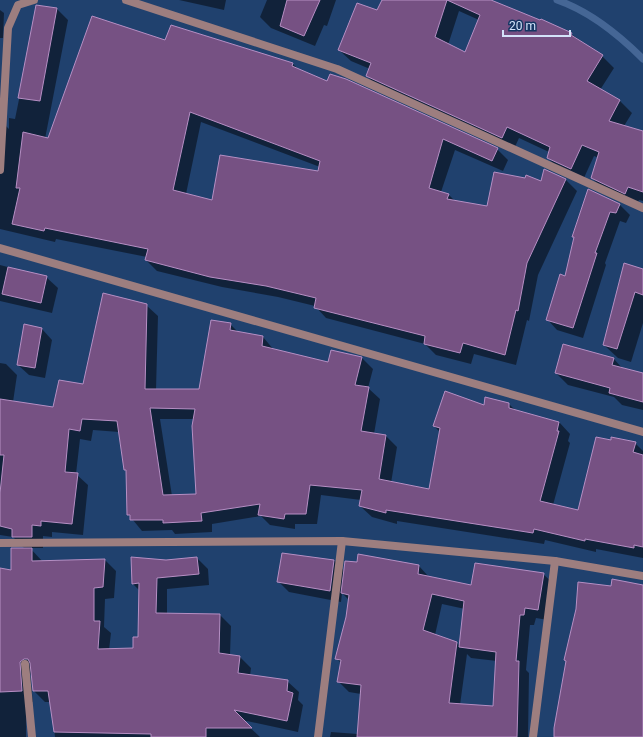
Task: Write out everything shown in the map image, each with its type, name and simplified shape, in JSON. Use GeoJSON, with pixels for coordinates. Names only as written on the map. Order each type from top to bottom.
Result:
{"type":"FeatureCollection","features":[{"type":"Feature","properties":{"kind":"street"},"geometry":{"type":"LineString","coordinates":[[0,170],[8,28],[18,5],[34,0]]}},
{"type":"Feature","properties":{"kind":"street"},"geometry":{"type":"LineString","coordinates":[[126,0],[337,69],[643,208]]}},
{"type":"Feature","properties":{"kind":"street"},"geometry":{"type":"LineString","coordinates":[[0,248],[643,432]]}},
{"type":"Feature","properties":{"kind":"street"},"geometry":{"type":"LineString","coordinates":[[0,543],[342,541],[555,561],[643,576]]}},
{"type":"Feature","properties":{"kind":"street"},"geometry":{"type":"LineString","coordinates":[[318,737],[342,541]]}},
{"type":"Feature","properties":{"kind":"street"},"geometry":{"type":"LineString","coordinates":[[533,737],[555,561]]}},
{"type":"Feature","properties":{"kind":"street"},"geometry":{"type":"LineString","coordinates":[[25,664],[32,737]]}},
{"type":"Feature","properties":{"kind":"building"},"geometry":{"type":"Polygon","coordinates":[[[287,0],[320,0],[304,36],[280,26],[287,0]]]}},
{"type":"Feature","properties":{"kind":"building"},"geometry":{"type":"Polygon","coordinates":[[[382,0],[447,0],[491,0],[540,20],[541,19],[572,33],[571,35],[603,55],[587,81],[620,100],[609,121],[643,131],[643,192],[628,187],[625,194],[591,178],[599,152],[582,145],[571,169],[547,158],[550,147],[507,127],[502,138],[366,76],[371,63],[338,50],[357,3],[377,10],[382,0]],[[447,0],[435,37],[465,52],[480,15],[447,0]]]}},
{"type":"Feature","properties":{"kind":"building"},"geometry":{"type":"Polygon","coordinates":[[[36,5],[57,8],[40,101],[18,98],[36,5]]]}},
{"type":"Feature","properties":{"kind":"building"},"geometry":{"type":"Polygon","coordinates":[[[92,16],[165,40],[171,25],[293,63],[292,66],[327,81],[330,74],[346,79],[498,148],[492,161],[443,139],[429,188],[449,194],[447,199],[487,206],[494,172],[525,178],[526,175],[541,181],[544,169],[566,179],[527,263],[518,311],[516,310],[505,355],[463,343],[460,353],[424,344],[425,336],[314,308],[316,298],[266,286],[210,277],[145,260],[148,249],[45,228],[44,231],[12,224],[20,188],[16,188],[23,132],[48,138],[92,16]],[[190,112],[173,190],[212,200],[220,155],[318,171],[320,161],[190,112]]]}},
{"type":"Feature","properties":{"kind":"building"},"geometry":{"type":"Polygon","coordinates":[[[588,189],[620,204],[616,213],[610,212],[595,253],[597,253],[573,328],[546,320],[560,274],[565,276],[574,237],[572,237],[588,189]]]}},
{"type":"Feature","properties":{"kind":"building"},"geometry":{"type":"Polygon","coordinates":[[[624,263],[643,269],[643,295],[635,292],[617,349],[603,345],[624,263]]]}},
{"type":"Feature","properties":{"kind":"building"},"geometry":{"type":"Polygon","coordinates":[[[8,267],[47,276],[41,303],[2,294],[8,267]]]}},
{"type":"Feature","properties":{"kind":"building"},"geometry":{"type":"Polygon","coordinates":[[[103,293],[147,304],[145,389],[199,389],[211,320],[231,323],[230,330],[263,336],[262,346],[328,362],[331,350],[362,357],[355,385],[369,387],[361,431],[386,435],[379,479],[429,489],[440,428],[433,426],[445,391],[484,405],[485,397],[509,403],[509,408],[559,422],[557,431],[559,431],[540,501],[578,510],[596,437],[611,440],[611,437],[636,442],[633,452],[643,455],[643,547],[634,545],[634,548],[585,539],[585,541],[534,529],[533,533],[386,510],[386,513],[359,506],[362,490],[310,485],[306,514],[285,514],[284,519],[258,515],[260,504],[201,513],[202,521],[163,523],[163,520],[130,520],[130,515],[127,515],[126,470],[124,470],[117,421],[82,419],[80,431],[69,429],[65,472],[78,473],[72,524],[41,521],[41,526],[32,525],[32,537],[12,537],[12,529],[0,526],[0,493],[4,455],[0,455],[0,399],[53,407],[59,380],[83,384],[103,293]],[[150,408],[163,495],[196,494],[192,426],[195,409],[150,408]]]}},
{"type":"Feature","properties":{"kind":"building"},"geometry":{"type":"Polygon","coordinates":[[[24,324],[42,328],[35,368],[17,365],[24,324]]]}},
{"type":"Feature","properties":{"kind":"building"},"geometry":{"type":"Polygon","coordinates":[[[563,344],[614,358],[612,365],[643,373],[643,402],[609,393],[610,388],[555,373],[563,344]]]}},
{"type":"Feature","properties":{"kind":"building"},"geometry":{"type":"Polygon","coordinates":[[[11,548],[32,548],[32,561],[105,559],[103,587],[94,588],[94,621],[100,621],[98,649],[133,648],[133,637],[138,637],[139,583],[132,584],[131,557],[166,560],[197,557],[199,574],[157,578],[156,613],[220,614],[219,653],[240,656],[238,673],[288,680],[287,691],[293,693],[287,721],[234,710],[252,728],[206,728],[206,737],[151,737],[151,734],[54,732],[48,691],[33,691],[30,663],[28,659],[24,659],[20,662],[22,691],[0,692],[0,568],[11,570],[11,548]]]}},
{"type":"Feature","properties":{"kind":"building"},"geometry":{"type":"Polygon","coordinates":[[[282,553],[334,560],[330,591],[277,582],[282,553]]]}},
{"type":"Feature","properties":{"kind":"building"},"geometry":{"type":"Polygon","coordinates":[[[358,554],[419,565],[418,574],[471,585],[475,563],[544,573],[538,610],[525,608],[524,615],[520,615],[516,661],[519,661],[517,737],[357,737],[361,685],[337,682],[341,660],[335,659],[346,617],[349,595],[341,593],[345,561],[357,562],[358,554]],[[432,594],[423,630],[457,642],[449,703],[493,706],[496,652],[459,647],[464,601],[432,594]]]}},
{"type":"Feature","properties":{"kind":"building"},"geometry":{"type":"Polygon","coordinates":[[[612,579],[643,585],[643,737],[554,737],[554,728],[566,661],[564,660],[576,609],[578,582],[611,586],[612,579]]]}},
{"type":"Feature","properties":{"kind":"waterway"},"geometry":{"type":"LineString","coordinates":[[557,0],[581,10],[592,17],[624,41],[643,59]]}}]}
